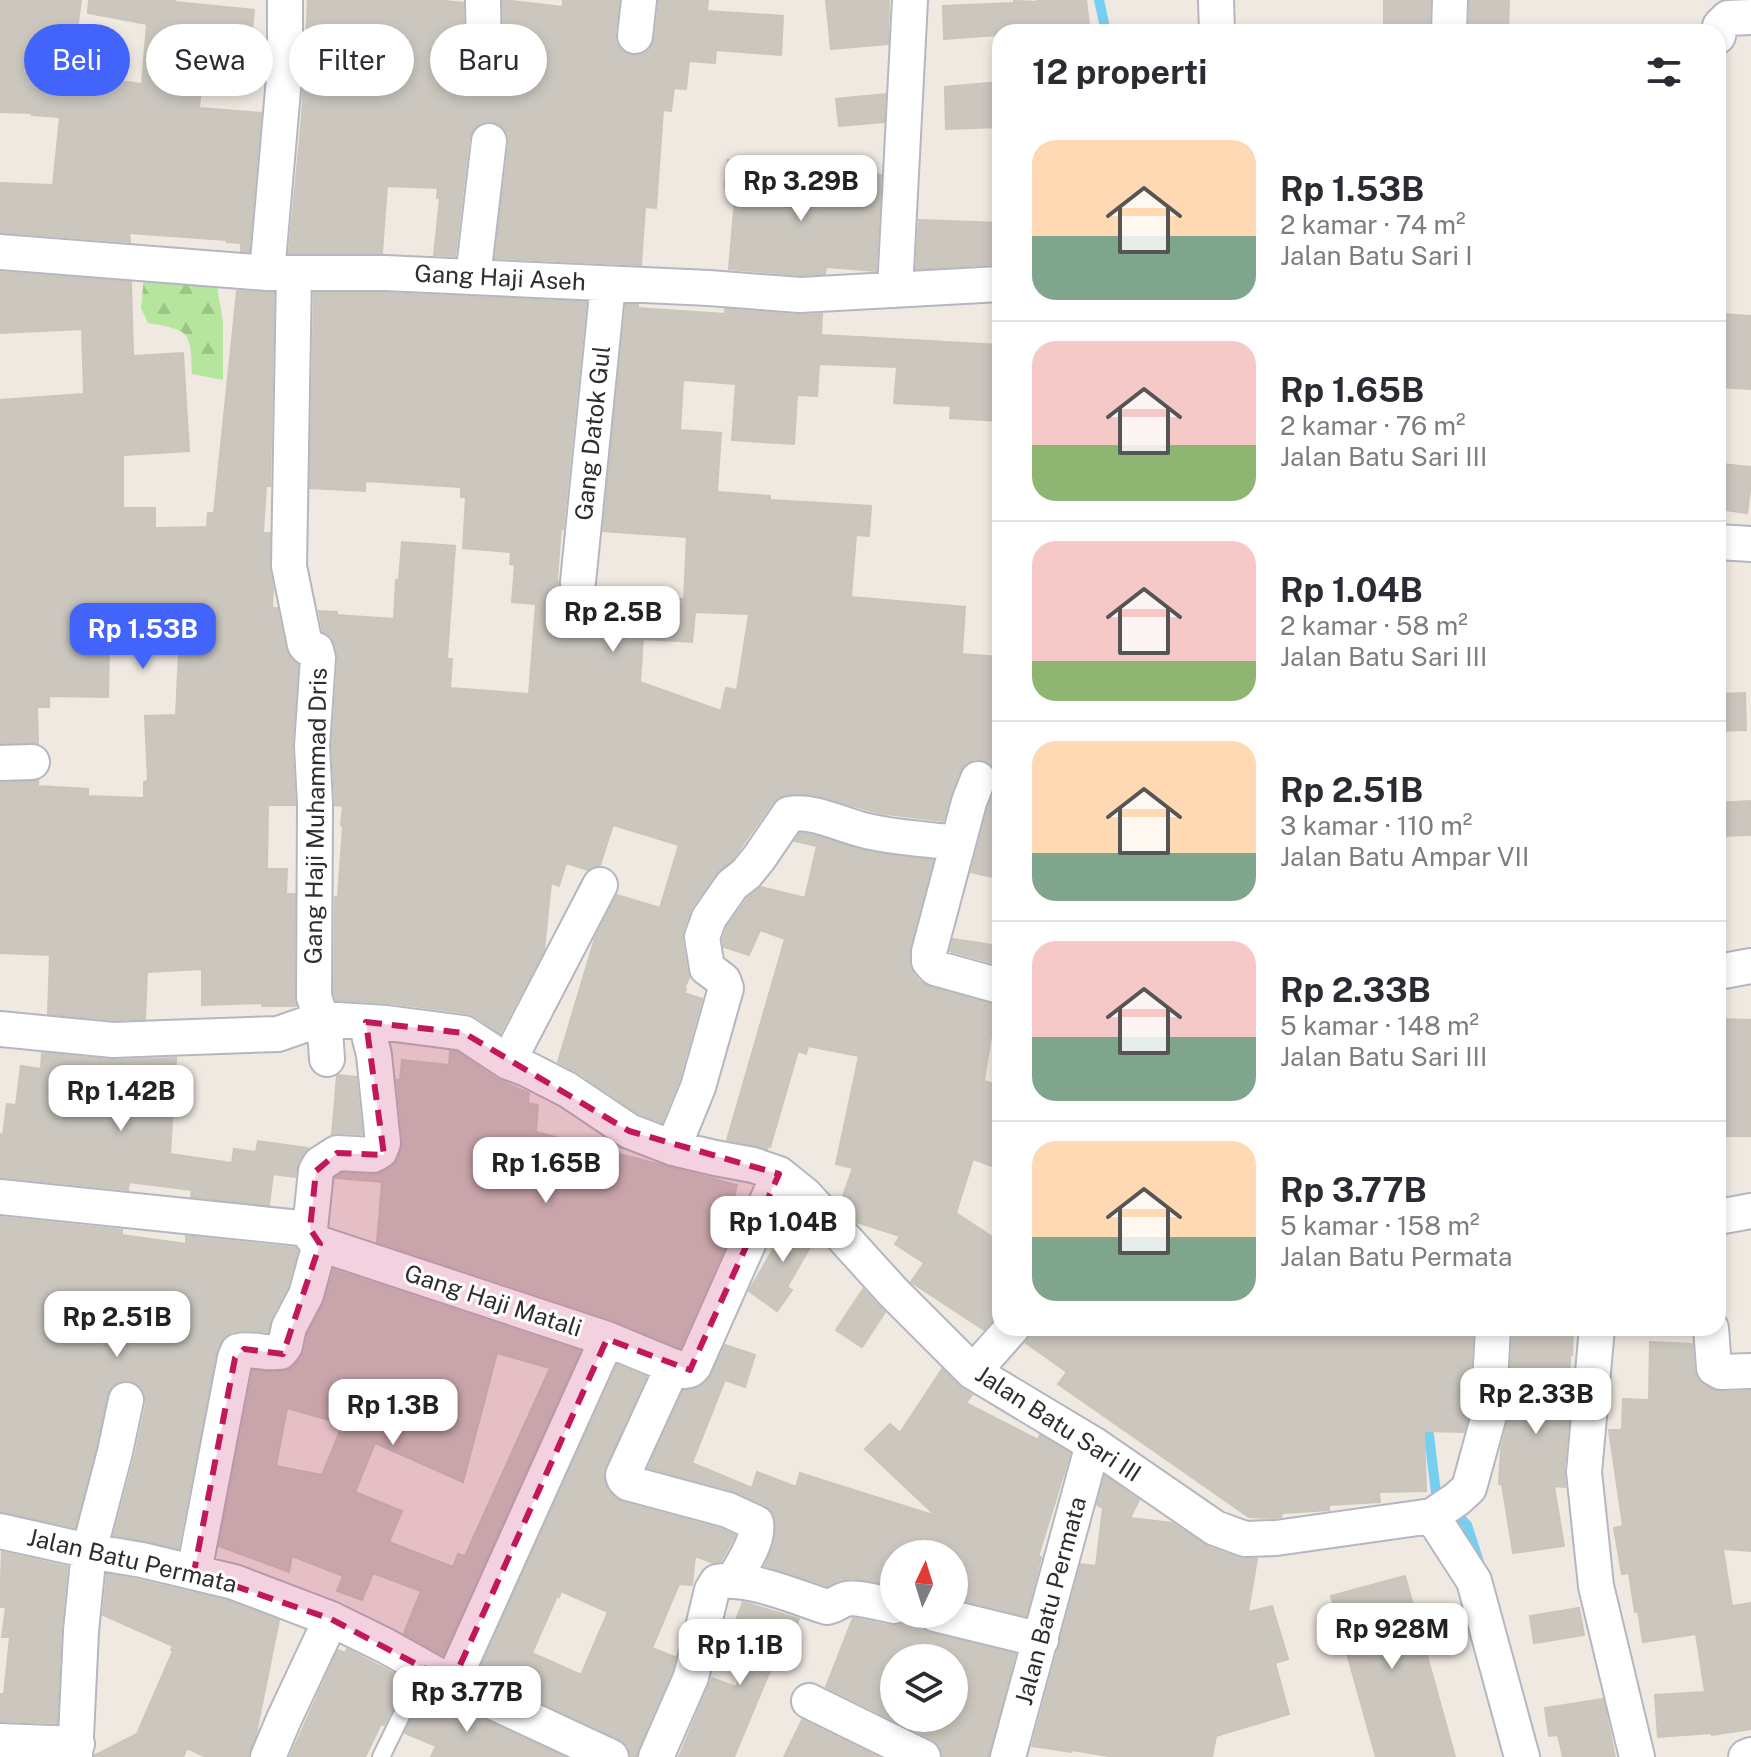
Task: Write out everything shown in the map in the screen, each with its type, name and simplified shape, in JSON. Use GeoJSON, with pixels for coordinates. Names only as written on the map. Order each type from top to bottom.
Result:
{"type":"FeatureCollection","features":[{"type":"Feature","properties":{"kind":"street","name":"Gang Haji Muhammad Dris"},"geometry":{"type":"LineString","coordinates":[[285,0],[280,274],[289,566],[305,645],[316,650],[318,658],[312,746],[315,804],[314,997],[324,1036]]}},
{"type":"Feature","properties":{"kind":"street"},"geometry":{"type":"LineString","coordinates":[[483,0],[483,24]]}},
{"type":"Feature","properties":{"kind":"street"},"geometry":{"type":"LineString","coordinates":[[635,36],[639,0]]}},
{"type":"Feature","properties":{"kind":"street"},"geometry":{"type":"LineString","coordinates":[[895,290],[910,0]]}},
{"type":"Feature","properties":{"kind":"street"},"geometry":{"type":"LineString","coordinates":[[1216,0],[1217,24]]}},
{"type":"Feature","properties":{"kind":"street"},"geometry":{"type":"LineString","coordinates":[[1449,24],[1450,0]]}},
{"type":"Feature","properties":{"kind":"street"},"geometry":{"type":"LineString","coordinates":[[473,277],[489,141]]}},
{"type":"Feature","properties":{"kind":"street","name":"Gang Haji Aseh"},"geometry":{"type":"LineString","coordinates":[[0,252],[280,274],[385,273],[800,295],[992,284]]}},
{"type":"Feature","properties":{"kind":"street","name":"Gang Datok Gul"},"geometry":{"type":"LineString","coordinates":[[578,582],[608,284]]}},
{"type":"Feature","properties":{"kind":"street"},"geometry":{"type":"LineString","coordinates":[[1726,542],[1751,544]]}},
{"type":"Feature","properties":{"kind":"street"},"geometry":{"type":"LineString","coordinates":[[978,779],[958,843],[929,961],[935,968],[992,984]]}},
{"type":"Feature","properties":{"kind":"street"},"geometry":{"type":"LineString","coordinates":[[673,1148],[698,1087],[726,988],[723,980],[707,968],[702,937],[709,918],[732,885],[746,874],[789,814],[797,812],[865,830],[958,843]]}},
{"type":"Feature","properties":{"kind":"street"},"geometry":{"type":"LineString","coordinates":[[508,1062],[600,885]]}},
{"type":"Feature","properties":{"kind":"street"},"geometry":{"type":"LineString","coordinates":[[1726,971],[1751,966]]}},
{"type":"Feature","properties":{"kind":"street","name":"Jalan Batu Sari III"},"geometry":{"type":"LineString","coordinates":[[0,1029],[113,1040],[278,1034],[369,1037],[464,1033],[508,1062],[568,1090],[629,1131],[673,1148],[753,1165],[779,1174],[805,1195],[893,1292],[973,1372],[1093,1444],[1215,1528],[1245,1539],[1276,1538],[1444,1508]]}},
{"type":"Feature","properties":{"kind":"street"},"geometry":{"type":"LineString","coordinates":[[194,1572],[235,1358],[238,1351],[244,1349],[280,1352],[306,1295],[315,1236],[316,1171],[320,1164],[337,1153],[373,1155],[380,1151],[383,1143],[369,1037]]}},
{"type":"Feature","properties":{"kind":"street"},"geometry":{"type":"LineString","coordinates":[[607,1339],[684,1371],[690,1370],[779,1174]]}},
{"type":"Feature","properties":{"kind":"street","name":"Gang Haji Matali"},"geometry":{"type":"LineString","coordinates":[[0,1197],[315,1236],[607,1339],[438,1675]]}},
{"type":"Feature","properties":{"kind":"street"},"geometry":{"type":"LineString","coordinates":[[1726,1216],[1751,1211]]}},
{"type":"Feature","properties":{"kind":"street"},"geometry":{"type":"LineString","coordinates":[[973,1372],[1005,1336]]}},
{"type":"Feature","properties":{"kind":"street"},"geometry":{"type":"LineString","coordinates":[[1493,1336],[1488,1419],[1469,1488],[1444,1508],[1474,1581],[1522,1757]]}},
{"type":"Feature","properties":{"kind":"street"},"geometry":{"type":"LineString","coordinates":[[1596,1336],[1584,1472],[1596,1586],[1637,1757]]}},
{"type":"Feature","properties":{"kind":"street"},"geometry":{"type":"LineString","coordinates":[[1712,1336],[1714,1368],[1721,1372],[1751,1371]]}},
{"type":"Feature","properties":{"kind":"street"},"geometry":{"type":"LineString","coordinates":[[673,1366],[623,1475],[624,1479],[628,1483],[728,1510],[756,1523],[752,1544],[733,1581]]}},
{"type":"Feature","properties":{"kind":"street"},"geometry":{"type":"LineString","coordinates":[[0,1741],[76,1750],[81,1631],[89,1551],[126,1400]]}},
{"type":"Feature","properties":{"kind":"street","name":"Jalan Batu Permata"},"geometry":{"type":"LineString","coordinates":[[1019,1755],[1041,1640],[1093,1444]]}},
{"type":"Feature","properties":{"kind":"street","name":"Jalan Batu Permata"},"geometry":{"type":"LineString","coordinates":[[0,1531],[234,1582],[331,1619],[438,1675],[611,1757]]}},
{"type":"Feature","properties":{"kind":"street"},"geometry":{"type":"LineString","coordinates":[[656,1757],[691,1677],[712,1590],[717,1582],[726,1580],[758,1585],[827,1607],[851,1599],[880,1604]]}},
{"type":"Feature","properties":{"kind":"street"},"geometry":{"type":"LineString","coordinates":[[268,1757],[331,1619]]}},
{"type":"Feature","properties":{"kind":"street"},"geometry":{"type":"LineString","coordinates":[[968,1622],[1041,1640]]}},
{"type":"Feature","properties":{"kind":"street"},"geometry":{"type":"LineString","coordinates":[[809,1701],[923,1757]]}},
{"type":"Feature","properties":{"kind":"lane"},"geometry":{"type":"LineString","coordinates":[[381,1757],[438,1675]]}},
{"type":"Feature","properties":{"kind":"highlighted area"},"geometry":{"type":"Polygon","coordinates":[[[366,1022],[464,1033],[629,1131],[779,1174],[690,1370],[607,1339],[452,1683],[331,1619],[194,1572],[235,1358],[244,1349],[283,1354],[320,1244],[310,1229],[316,1171],[337,1153],[384,1155],[366,1022]]]}},
{"type":"Feature","properties":{"kind":"green space"},"geometry":{"type":"Polygon","coordinates":[[[145,267],[214,268],[223,322],[223,380],[192,374],[191,349],[185,335],[172,328],[148,323],[141,308],[145,267]]]}},
{"type":"Feature","properties":{"kind":"building"},"geometry":{"type":"Polygon","coordinates":[[[0,0],[81,0],[78,24],[24,24],[24,96],[130,96],[130,82],[142,84],[146,36],[146,96],[200,96],[199,108],[261,113],[249,252],[241,251],[241,243],[227,240],[129,233],[130,242],[0,232],[0,183],[53,185],[60,117],[0,112],[0,0]]]}},
{"type":"Feature","properties":{"kind":"building"},"geometry":{"type":"Polygon","coordinates":[[[89,0],[175,0],[254,10],[253,24],[147,24],[88,13],[89,0]]]}},
{"type":"Feature","properties":{"kind":"building"},"geometry":{"type":"Polygon","coordinates":[[[308,0],[436,0],[463,3],[463,24],[430,24],[430,96],[547,96],[547,24],[503,24],[503,0],[563,7],[563,0],[619,0],[616,43],[623,52],[634,56],[644,54],[651,47],[655,38],[659,0],[708,0],[707,11],[783,16],[781,55],[716,50],[715,63],[689,61],[686,89],[674,88],[671,111],[663,110],[656,208],[645,207],[641,265],[495,258],[509,143],[508,134],[502,126],[491,121],[482,122],[474,128],[469,138],[455,256],[434,255],[440,198],[437,198],[438,188],[387,186],[382,253],[289,253],[303,96],[414,96],[414,24],[307,24],[308,0]]]}},
{"type":"Feature","properties":{"kind":"building"},"geometry":{"type":"Polygon","coordinates":[[[826,0],[889,0],[888,44],[831,49],[826,0]]]}},
{"type":"Feature","properties":{"kind":"building"},"geometry":{"type":"Polygon","coordinates":[[[1086,0],[1089,24],[992,24],[992,35],[944,39],[943,6],[1086,0]]]}},
{"type":"Feature","properties":{"kind":"building"},"geometry":{"type":"Polygon","coordinates":[[[1384,0],[1430,0],[1429,24],[1384,24],[1384,0]]]}},
{"type":"Feature","properties":{"kind":"building"},"geometry":{"type":"Polygon","coordinates":[[[1470,0],[1509,0],[1508,24],[1469,24],[1470,0]]]}},
{"type":"Feature","properties":{"kind":"building"},"geometry":{"type":"Polygon","coordinates":[[[992,83],[992,127],[946,129],[945,87],[992,83]]]}},
{"type":"Feature","properties":{"kind":"building"},"geometry":{"type":"Polygon","coordinates":[[[885,94],[884,122],[839,126],[836,99],[885,94]]]}},
{"type":"Feature","properties":{"kind":"building"},"geometry":{"type":"Polygon","coordinates":[[[728,160],[787,166],[786,185],[856,192],[858,173],[881,175],[876,271],[826,267],[825,274],[800,275],[729,269],[736,188],[725,187],[728,160]]]}},
{"type":"Feature","properties":{"kind":"building"},"geometry":{"type":"Polygon","coordinates":[[[919,220],[992,223],[992,264],[916,269],[919,220]]]}},
{"type":"Feature","properties":{"kind":"building"},"geometry":{"type":"Polygon","coordinates":[[[0,272],[131,282],[133,356],[183,353],[189,451],[123,455],[123,508],[155,508],[155,528],[207,527],[208,513],[214,513],[237,291],[274,293],[270,486],[266,486],[263,533],[270,533],[272,608],[277,608],[286,650],[298,664],[292,745],[295,805],[268,805],[267,869],[287,869],[286,894],[295,894],[296,1006],[262,1006],[262,1003],[202,1005],[202,969],[147,972],[145,1019],[114,1020],[48,1014],[50,955],[0,953],[0,783],[38,780],[38,786],[88,789],[88,796],[144,798],[144,782],[148,781],[145,716],[176,715],[179,653],[109,652],[108,697],[49,696],[49,707],[37,707],[38,743],[0,743],[0,400],[84,394],[82,329],[0,333],[0,272]]]}},
{"type":"Feature","properties":{"kind":"building"},"geometry":{"type":"Polygon","coordinates":[[[314,293],[586,302],[561,528],[557,579],[560,602],[615,606],[616,595],[684,599],[687,537],[603,531],[626,304],[638,305],[638,308],[725,314],[725,309],[822,314],[821,335],[992,345],[992,421],[950,418],[951,406],[894,403],[897,367],[819,364],[817,396],[797,395],[794,444],[732,440],[736,384],[683,380],[680,430],[721,433],[717,492],[770,496],[770,500],[871,506],[869,536],[856,535],[851,597],[965,607],[962,654],[992,656],[992,765],[985,760],[974,759],[966,763],[960,771],[943,821],[879,813],[811,794],[788,794],[772,803],[732,860],[716,874],[692,907],[683,930],[682,940],[690,976],[684,993],[702,999],[679,1080],[662,1122],[638,1113],[558,1062],[595,938],[617,895],[660,908],[679,845],[613,825],[600,865],[588,870],[566,863],[559,886],[551,883],[544,950],[500,1033],[467,1013],[336,1000],[335,897],[338,897],[343,826],[343,806],[335,805],[332,746],[338,659],[331,636],[323,632],[319,611],[394,619],[402,542],[455,546],[447,659],[452,659],[450,688],[529,694],[536,604],[512,602],[515,565],[510,564],[511,552],[463,548],[466,497],[461,497],[461,487],[365,481],[365,491],[310,488],[314,293]],[[695,612],[692,642],[643,639],[640,682],[721,711],[726,688],[737,690],[749,614],[695,612]]]}},
{"type":"Feature","properties":{"kind":"building"},"geometry":{"type":"Polygon","coordinates":[[[1726,314],[1751,316],[1751,389],[1726,387],[1726,314]]]}},
{"type":"Feature","properties":{"kind":"building"},"geometry":{"type":"Polygon","coordinates":[[[1726,464],[1751,467],[1747,513],[1726,510],[1726,464]]]}},
{"type":"Feature","properties":{"kind":"building"},"geometry":{"type":"Polygon","coordinates":[[[1745,693],[1746,730],[1726,731],[1726,694],[1745,693]]]}},
{"type":"Feature","properties":{"kind":"building"},"geometry":{"type":"Polygon","coordinates":[[[992,798],[992,877],[971,872],[992,798]]]}},
{"type":"Feature","properties":{"kind":"building"},"geometry":{"type":"Polygon","coordinates":[[[1751,801],[1751,835],[1726,836],[1726,803],[1751,801]]]}},
{"type":"Feature","properties":{"kind":"building"},"geometry":{"type":"Polygon","coordinates":[[[800,833],[870,852],[933,860],[910,947],[909,961],[913,973],[920,982],[930,987],[992,1003],[992,1030],[984,1081],[992,1084],[992,1166],[973,1159],[956,1213],[992,1237],[992,1322],[984,1330],[911,1282],[924,1263],[895,1244],[900,1236],[856,1222],[840,1204],[853,1168],[836,1164],[859,1056],[808,1046],[806,1054],[798,1051],[770,1147],[767,1149],[727,1140],[785,939],[760,930],[749,955],[724,947],[723,939],[727,927],[747,899],[761,887],[805,898],[817,846],[795,841],[800,833]]]}},
{"type":"Feature","properties":{"kind":"building"},"geometry":{"type":"Polygon","coordinates":[[[953,939],[992,945],[992,963],[950,951],[953,939]]]}},
{"type":"Feature","properties":{"kind":"building"},"geometry":{"type":"Polygon","coordinates":[[[1726,1019],[1751,1020],[1751,1136],[1726,1136],[1726,1019]]]}},
{"type":"Feature","properties":{"kind":"building"},"geometry":{"type":"Polygon","coordinates":[[[450,1051],[457,1052],[497,1079],[529,1093],[528,1103],[538,1105],[536,1132],[737,1185],[723,1243],[726,1244],[680,1348],[613,1320],[377,1242],[382,1182],[335,1178],[342,1173],[373,1175],[391,1168],[399,1158],[403,1142],[397,1080],[400,1081],[402,1060],[449,1065],[450,1051]]]}},
{"type":"Feature","properties":{"kind":"building"},"geometry":{"type":"Polygon","coordinates":[[[42,1053],[111,1060],[176,1058],[170,1154],[232,1163],[234,1149],[256,1152],[258,1141],[308,1148],[298,1162],[295,1177],[273,1174],[269,1205],[191,1197],[192,1190],[129,1182],[128,1190],[0,1177],[0,1134],[3,1135],[7,1104],[16,1105],[21,1066],[41,1069],[42,1053]]]}},
{"type":"Feature","properties":{"kind":"building"},"geometry":{"type":"Polygon","coordinates":[[[338,1075],[356,1077],[362,1134],[332,1134],[338,1075]]]}},
{"type":"Feature","properties":{"kind":"building"},"geometry":{"type":"Polygon","coordinates":[[[794,1213],[816,1237],[787,1287],[792,1290],[777,1311],[749,1291],[794,1213]]]}},
{"type":"Feature","properties":{"kind":"building"},"geometry":{"type":"Polygon","coordinates":[[[0,1217],[122,1230],[122,1235],[186,1244],[186,1236],[298,1250],[287,1288],[271,1318],[268,1332],[234,1331],[225,1336],[217,1350],[178,1548],[114,1535],[146,1404],[140,1386],[129,1380],[119,1381],[107,1395],[75,1527],[0,1512],[0,1217]]]}},
{"type":"Feature","properties":{"kind":"building"},"geometry":{"type":"Polygon","coordinates":[[[334,1270],[580,1351],[443,1655],[404,1633],[421,1591],[373,1573],[362,1600],[337,1591],[343,1576],[292,1556],[289,1572],[219,1546],[253,1371],[282,1372],[290,1369],[305,1350],[308,1334],[325,1301],[334,1270]],[[497,1353],[463,1482],[375,1443],[355,1492],[402,1511],[389,1542],[453,1567],[458,1554],[465,1556],[550,1368],[497,1353]],[[287,1408],[276,1466],[322,1475],[343,1424],[287,1408]]]}},
{"type":"Feature","properties":{"kind":"building"},"geometry":{"type":"Polygon","coordinates":[[[863,1289],[885,1312],[862,1347],[836,1330],[863,1289]]]}},
{"type":"Feature","properties":{"kind":"building"},"geometry":{"type":"Polygon","coordinates":[[[1030,1336],[1473,1336],[1468,1416],[1464,1432],[1424,1431],[1426,1491],[1379,1492],[1380,1502],[1329,1505],[1329,1510],[1282,1513],[1281,1517],[1274,1518],[1249,1517],[1058,1384],[1067,1372],[1026,1343],[1030,1336]]]}},
{"type":"Feature","properties":{"kind":"building"},"geometry":{"type":"Polygon","coordinates":[[[1513,1336],[1573,1336],[1565,1487],[1554,1486],[1564,1546],[1513,1553],[1502,1484],[1499,1484],[1501,1449],[1508,1420],[1513,1336]]]}},
{"type":"Feature","properties":{"kind":"building"},"geometry":{"type":"Polygon","coordinates":[[[1650,1342],[1692,1344],[1694,1370],[1704,1385],[1721,1392],[1751,1391],[1751,1551],[1723,1549],[1732,1606],[1751,1603],[1751,1729],[1712,1735],[1658,1737],[1655,1695],[1705,1692],[1696,1634],[1643,1642],[1629,1573],[1622,1574],[1614,1528],[1623,1526],[1609,1430],[1622,1430],[1623,1399],[1649,1400],[1650,1342]]]}},
{"type":"Feature","properties":{"kind":"building"},"geometry":{"type":"Polygon","coordinates":[[[725,1345],[755,1355],[745,1387],[725,1380],[692,1463],[752,1488],[757,1472],[796,1487],[800,1473],[936,1516],[865,1449],[890,1424],[900,1433],[942,1369],[972,1395],[966,1403],[1038,1440],[1040,1435],[1070,1453],[1038,1557],[1041,1557],[1026,1616],[968,1602],[968,1540],[880,1540],[880,1583],[851,1578],[827,1586],[765,1566],[776,1530],[773,1513],[765,1505],[733,1491],[648,1468],[684,1390],[694,1389],[708,1380],[725,1345]]]}},
{"type":"Feature","properties":{"kind":"building"},"geometry":{"type":"Polygon","coordinates":[[[617,1365],[646,1377],[605,1467],[604,1480],[609,1492],[623,1502],[735,1535],[721,1561],[713,1563],[695,1556],[692,1585],[679,1584],[652,1648],[675,1657],[672,1671],[636,1757],[631,1757],[628,1746],[619,1739],[478,1673],[617,1365]],[[561,1591],[532,1653],[581,1675],[608,1612],[561,1591]]]}},
{"type":"Feature","properties":{"kind":"building"},"geometry":{"type":"Polygon","coordinates":[[[1105,1476],[1139,1500],[1130,1518],[1172,1523],[1208,1547],[1239,1558],[1257,1559],[1248,1612],[1272,1606],[1288,1659],[1275,1663],[1289,1714],[1216,1736],[1212,1757],[1115,1757],[1032,1746],[1081,1564],[1096,1566],[1103,1508],[1097,1505],[1105,1476]]]}},
{"type":"Feature","properties":{"kind":"building"},"geometry":{"type":"Polygon","coordinates":[[[2,1552],[67,1567],[57,1723],[0,1721],[0,1694],[4,1694],[10,1637],[2,1637],[6,1607],[0,1607],[2,1552]]]}},
{"type":"Feature","properties":{"kind":"building"},"geometry":{"type":"Polygon","coordinates":[[[107,1574],[228,1601],[279,1620],[256,1734],[248,1757],[206,1757],[187,1748],[183,1757],[95,1757],[137,1734],[173,1651],[173,1646],[103,1615],[107,1574]]]}},
{"type":"Feature","properties":{"kind":"building"},"geometry":{"type":"Polygon","coordinates":[[[1405,1576],[1455,1757],[1376,1757],[1331,1596],[1405,1576]]]}},
{"type":"Feature","properties":{"kind":"building"},"geometry":{"type":"Polygon","coordinates":[[[743,1602],[799,1619],[781,1664],[774,1661],[734,1757],[679,1757],[712,1678],[736,1687],[757,1634],[734,1625],[743,1602]]]}},
{"type":"Feature","properties":{"kind":"building"},"geometry":{"type":"Polygon","coordinates":[[[1579,1608],[1584,1635],[1534,1643],[1530,1616],[1579,1608]]]}},
{"type":"Feature","properties":{"kind":"building"},"geometry":{"type":"Polygon","coordinates":[[[853,1618],[880,1624],[880,1628],[921,1628],[930,1633],[1015,1654],[989,1757],[943,1757],[940,1747],[932,1739],[918,1732],[968,1732],[968,1644],[880,1644],[880,1713],[826,1687],[853,1618]]]}},
{"type":"Feature","properties":{"kind":"building"},"geometry":{"type":"Polygon","coordinates":[[[347,1649],[406,1680],[384,1725],[381,1724],[365,1757],[290,1757],[338,1650],[345,1653],[347,1649]]]}},
{"type":"Feature","properties":{"kind":"building"},"geometry":{"type":"Polygon","coordinates":[[[425,1691],[564,1757],[431,1757],[436,1746],[405,1733],[425,1691]]]}},
{"type":"Feature","properties":{"kind":"building"},"geometry":{"type":"Polygon","coordinates":[[[1603,1699],[1615,1757],[1563,1757],[1558,1735],[1549,1736],[1545,1708],[1603,1699]]]}},
{"type":"Feature","properties":{"kind":"building"},"geometry":{"type":"Polygon","coordinates":[[[802,1720],[878,1757],[784,1757],[802,1720]]]}},
{"type":"Feature","properties":{"kind":"waterway"},"geometry":{"type":"LineString","coordinates":[[1099,0],[1104,24]]}},
{"type":"Feature","properties":{"kind":"waterway"},"geometry":{"type":"LineString","coordinates":[[1427,1419],[1436,1493],[1467,1525],[1481,1568]]}}]}
